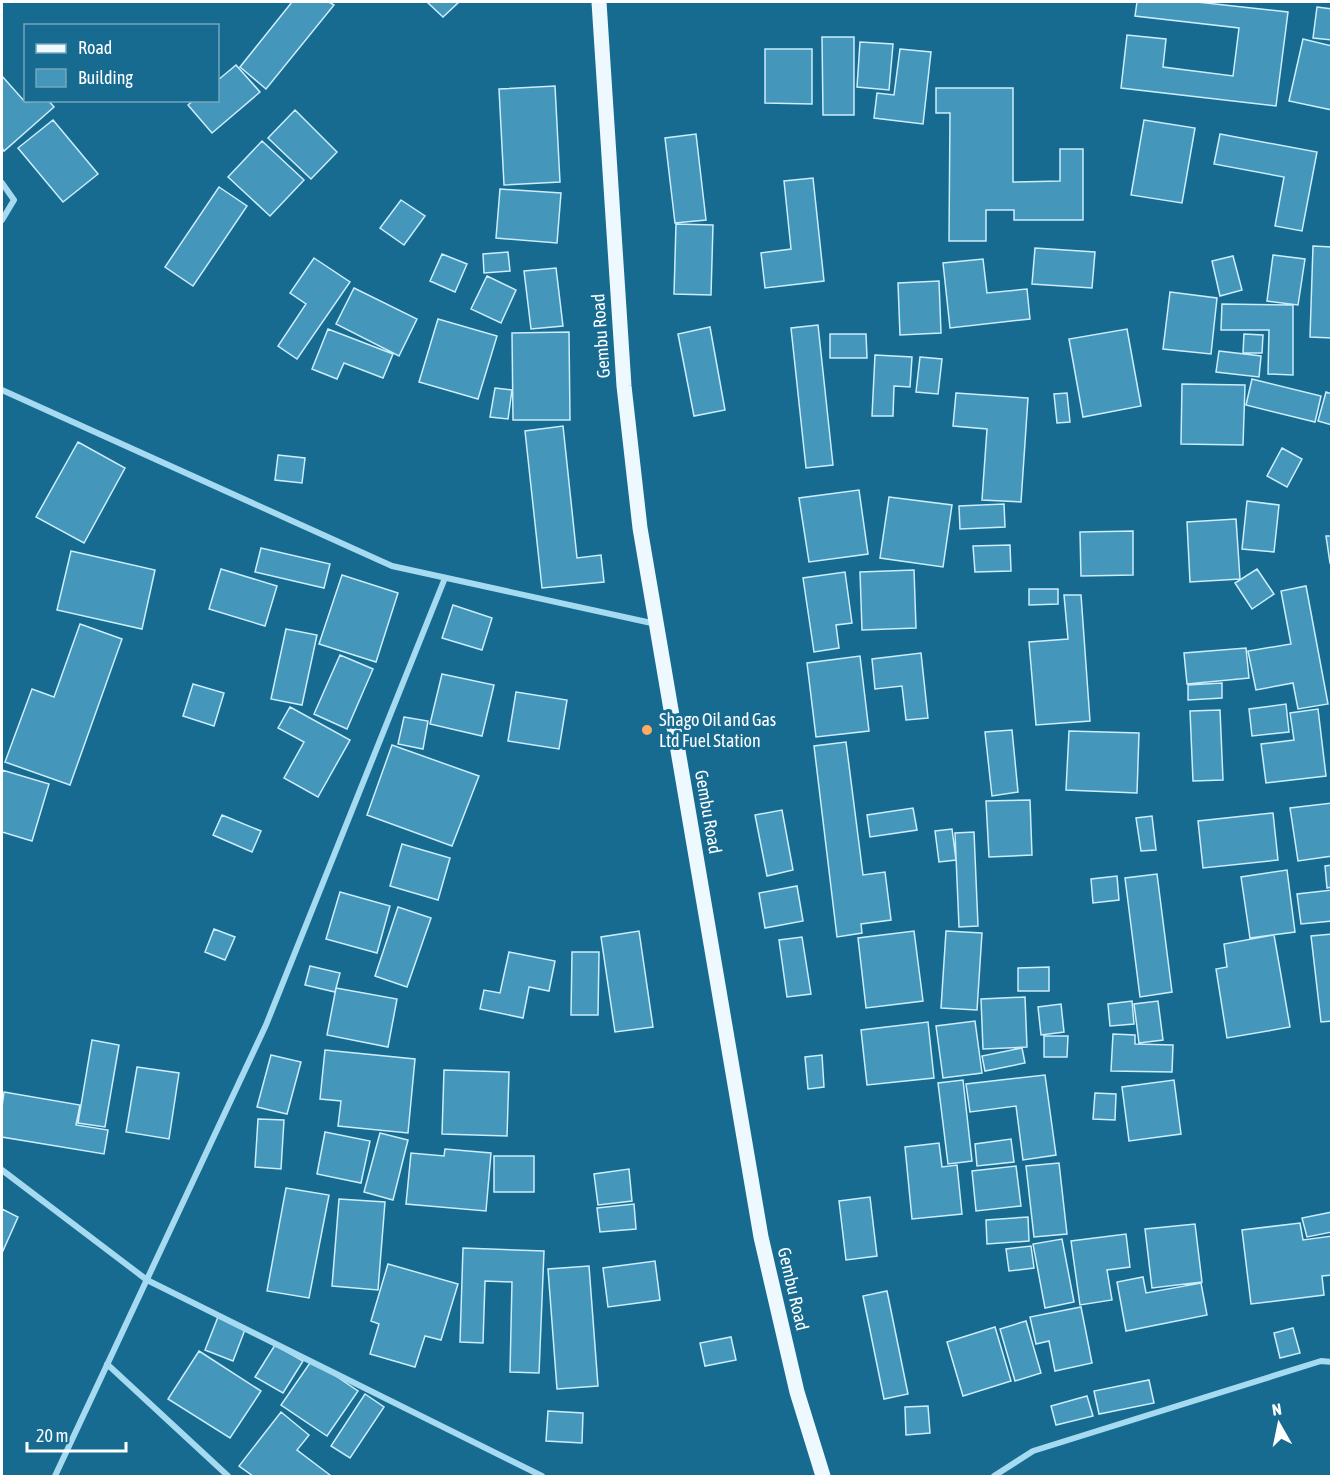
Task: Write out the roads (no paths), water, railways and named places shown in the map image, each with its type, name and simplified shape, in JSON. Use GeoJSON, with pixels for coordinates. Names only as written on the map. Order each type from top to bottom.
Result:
{"type":"FeatureCollection","features":[{"type":"Feature","properties":{"kind":"main road","name":"Gembu Road"},"geometry":{"type":"LineString","coordinates":[[599,2],[624,386],[640,528],[761,1238],[797,1392],[823,1476]]}},
{"type":"Feature","properties":{"kind":"street"},"geometry":{"type":"LineString","coordinates":[[2,183],[14,200],[2,220]]}},
{"type":"Feature","properties":{"kind":"street"},"geometry":{"type":"LineString","coordinates":[[2,390],[392,566],[656,625]]}},
{"type":"Feature","properties":{"kind":"street"},"geometry":{"type":"LineString","coordinates":[[55,1476],[266,1025],[445,578]]}},
{"type":"Feature","properties":{"kind":"street"},"geometry":{"type":"LineString","coordinates":[[2,1170],[147,1280],[542,1476]]}},
{"type":"Feature","properties":{"kind":"street"},"geometry":{"type":"LineString","coordinates":[[994,1476],[1033,1451],[1321,1361],[1332,1362]]}},
{"type":"Feature","properties":{"kind":"street"},"geometry":{"type":"LineString","coordinates":[[107,1364],[228,1476]]}},
{"type":"Feature","properties":{"kind":"place","name":"Shago Oil and Gas Ltd Fuel Station"},"geometry":{"type":"Point","coordinates":[647,730]}}]}
